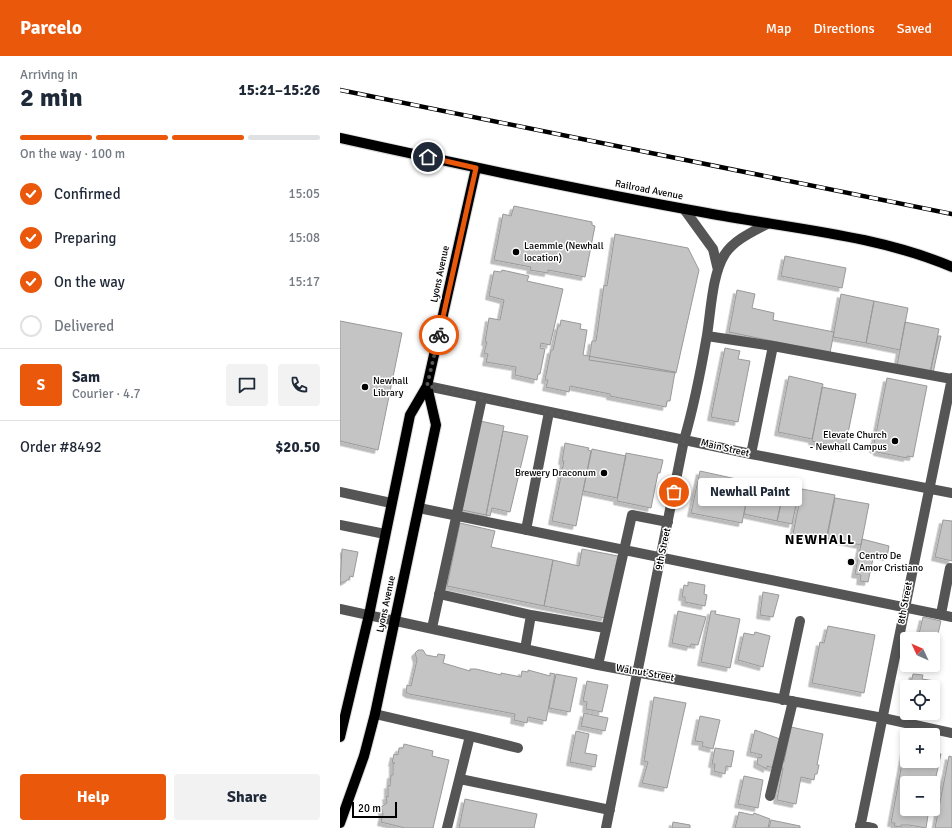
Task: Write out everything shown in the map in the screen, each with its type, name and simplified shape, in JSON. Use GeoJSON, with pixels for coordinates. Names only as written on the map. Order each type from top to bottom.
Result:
{"type":"FeatureCollection","features":[{"type":"Feature","properties":{"kind":"main road","name":"Railroad Avenue"},"geometry":{"type":"LineString","coordinates":[[340,138],[476,168],[684,209],[846,237],[919,254],[952,267]]}},
{"type":"Feature","properties":{"kind":"main road","name":"Lyons Avenue"},"geometry":{"type":"LineString","coordinates":[[340,737],[368,614],[410,415],[427,386],[476,168]]}},
{"type":"Feature","properties":{"kind":"main road","name":"Lyons Avenue"},"geometry":{"type":"LineString","coordinates":[[340,823],[364,756],[375,714],[436,425],[427,386]]}},
{"type":"Feature","properties":{"kind":"street","name":"9th Street"},"geometry":{"type":"LineString","coordinates":[[684,209],[713,249],[718,270]]}},
{"type":"Feature","properties":{"kind":"street","name":"9th Street"},"geometry":{"type":"LineString","coordinates":[[606,828],[636,671],[661,558],[684,440],[691,416],[718,270],[725,254],[740,239],[767,224]]}},
{"type":"Feature","properties":{"kind":"street"},"geometry":{"type":"LineString","coordinates":[[707,336],[773,346],[952,379]]}},
{"type":"Feature","properties":{"kind":"street"},"geometry":{"type":"LineString","coordinates":[[751,454],[773,346]]}},
{"type":"Feature","properties":{"kind":"street","name":"8th Street"},"geometry":{"type":"LineString","coordinates":[[860,827],[928,489],[952,379]]}},
{"type":"Feature","properties":{"kind":"street","name":"Main Street"},"geometry":{"type":"LineString","coordinates":[[427,386],[751,454],[952,493]]}},
{"type":"Feature","properties":{"kind":"street"},"geometry":{"type":"LineString","coordinates":[[432,628],[482,398]]}},
{"type":"Feature","properties":{"kind":"street"},"geometry":{"type":"LineString","coordinates":[[526,530],[549,412]]}},
{"type":"Feature","properties":{"kind":"street"},"geometry":{"type":"LineString","coordinates":[[340,492],[391,502]]}},
{"type":"Feature","properties":{"kind":"street"},"geometry":{"type":"LineString","coordinates":[[419,508],[952,617]]}},
{"type":"Feature","properties":{"kind":"street"},"geometry":{"type":"LineString","coordinates":[[598,665],[605,628],[632,515],[668,522]]}},
{"type":"Feature","properties":{"kind":"street"},"geometry":{"type":"LineString","coordinates":[[340,525],[385,534]]}},
{"type":"Feature","properties":{"kind":"street"},"geometry":{"type":"LineString","coordinates":[[941,614],[950,568]]}},
{"type":"Feature","properties":{"kind":"street"},"geometry":{"type":"LineString","coordinates":[[440,594],[531,615],[605,628]]}},
{"type":"Feature","properties":{"kind":"street","name":"Walnut Street"},"geometry":{"type":"LineString","coordinates":[[340,609],[598,665],[883,718],[952,733]]}},
{"type":"Feature","properties":{"kind":"street"},"geometry":{"type":"LineString","coordinates":[[525,649],[531,615]]}},
{"type":"Feature","properties":{"kind":"street"},"geometry":{"type":"LineString","coordinates":[[770,796],[788,701],[800,621]]}},
{"type":"Feature","properties":{"kind":"street"},"geometry":{"type":"LineString","coordinates":[[375,714],[518,748]]}},
{"type":"Feature","properties":{"kind":"street"},"geometry":{"type":"LineString","coordinates":[[446,828],[470,736]]}},
{"type":"Feature","properties":{"kind":"street"},"geometry":{"type":"LineString","coordinates":[[460,779],[610,810]]}},
{"type":"Feature","properties":{"kind":"street"},"geometry":{"type":"LineString","coordinates":[[860,827],[873,828]]}},
{"type":"Feature","properties":{"kind":"building"},"geometry":{"type":"Polygon","coordinates":[[[514,206],[592,222],[592,225],[595,226],[585,277],[548,270],[548,273],[530,270],[531,267],[494,260],[503,214],[511,216],[514,206]]]}},
{"type":"Feature","properties":{"kind":"building"},"geometry":{"type":"Polygon","coordinates":[[[615,234],[688,248],[699,270],[676,373],[589,360],[592,341],[596,341],[604,285],[607,286],[615,234]]]}},
{"type":"Feature","properties":{"kind":"building"},"geometry":{"type":"Polygon","coordinates":[[[785,256],[846,268],[842,288],[781,276],[785,256]]]}},
{"type":"Feature","properties":{"kind":"building"},"geometry":{"type":"Polygon","coordinates":[[[502,270],[529,276],[527,281],[563,289],[550,345],[541,343],[540,348],[545,349],[540,374],[538,374],[537,380],[515,375],[516,367],[486,362],[488,354],[484,353],[487,342],[485,342],[489,318],[500,320],[504,300],[489,296],[494,271],[501,272],[502,270]]]}},
{"type":"Feature","properties":{"kind":"building"},"geometry":{"type":"Polygon","coordinates":[[[737,290],[755,294],[752,308],[774,313],[773,320],[834,332],[830,353],[729,332],[737,290]]]}},
{"type":"Feature","properties":{"kind":"building"},"geometry":{"type":"Polygon","coordinates":[[[841,294],[874,301],[866,343],[833,337],[841,294]]]}},
{"type":"Feature","properties":{"kind":"building"},"geometry":{"type":"Polygon","coordinates":[[[874,301],[908,308],[900,350],[866,343],[874,301]]]}},
{"type":"Feature","properties":{"kind":"building"},"geometry":{"type":"Polygon","coordinates":[[[561,320],[581,324],[580,329],[587,330],[583,355],[675,372],[670,401],[667,401],[666,407],[610,396],[610,394],[570,386],[569,392],[546,387],[548,380],[545,380],[551,350],[553,350],[558,326],[560,326],[561,320]]]}},
{"type":"Feature","properties":{"kind":"building","name":"Newhall Library"},"geometry":{"type":"Polygon","coordinates":[[[340,321],[402,333],[378,450],[340,441],[340,321]]]}},
{"type":"Feature","properties":{"kind":"building"},"geometry":{"type":"Polygon","coordinates":[[[905,322],[939,329],[930,373],[897,366],[905,322]]]}},
{"type":"Feature","properties":{"kind":"building"},"geometry":{"type":"Polygon","coordinates":[[[938,336],[941,336],[933,373],[930,373],[938,336]]]}},
{"type":"Feature","properties":{"kind":"building"},"geometry":{"type":"Polygon","coordinates":[[[725,348],[740,351],[738,359],[750,361],[738,422],[711,417],[725,348]]]}},
{"type":"Feature","properties":{"kind":"building"},"geometry":{"type":"Polygon","coordinates":[[[789,376],[823,384],[812,439],[778,432],[789,376]]]}},
{"type":"Feature","properties":{"kind":"building"},"geometry":{"type":"Polygon","coordinates":[[[887,378],[927,386],[913,457],[907,456],[907,458],[877,452],[877,450],[873,449],[887,378]]]}},
{"type":"Feature","properties":{"kind":"building"},"geometry":{"type":"Polygon","coordinates":[[[822,387],[856,394],[845,448],[812,441],[822,387]]]}},
{"type":"Feature","properties":{"kind":"building"},"geometry":{"type":"Polygon","coordinates":[[[480,421],[504,426],[486,515],[462,510],[480,421]]]}},
{"type":"Feature","properties":{"kind":"building"},"geometry":{"type":"Polygon","coordinates":[[[503,431],[528,436],[510,512],[492,508],[490,516],[486,515],[503,431]]]}},
{"type":"Feature","properties":{"kind":"building"},"geometry":{"type":"Polygon","coordinates":[[[565,443],[589,448],[588,450],[591,451],[576,526],[552,521],[564,461],[562,461],[565,443]]]}},
{"type":"Feature","properties":{"kind":"building","name":"Brewery Draconum"},"geometry":{"type":"Polygon","coordinates":[[[592,449],[626,456],[617,498],[583,491],[592,449]]]}},
{"type":"Feature","properties":{"kind":"building"},"geometry":{"type":"Polygon","coordinates":[[[626,453],[663,460],[660,473],[658,473],[651,508],[617,501],[626,453]]]}},
{"type":"Feature","properties":{"kind":"building"},"geometry":{"type":"Polygon","coordinates":[[[700,471],[750,482],[742,523],[691,513],[700,471]]]}},
{"type":"Feature","properties":{"kind":"building"},"geometry":{"type":"Polygon","coordinates":[[[751,480],[785,487],[777,521],[744,514],[751,480]]]}},
{"type":"Feature","properties":{"kind":"building"},"geometry":{"type":"Polygon","coordinates":[[[784,488],[799,491],[792,524],[777,521],[784,488]]]}},
{"type":"Feature","properties":{"kind":"building"},"geometry":{"type":"Polygon","coordinates":[[[802,489],[835,495],[826,540],[793,534],[802,489]]]}},
{"type":"Feature","properties":{"kind":"building"},"geometry":{"type":"Polygon","coordinates":[[[835,498],[869,504],[861,545],[827,538],[835,498]]]}},
{"type":"Feature","properties":{"kind":"building"},"geometry":{"type":"Polygon","coordinates":[[[943,520],[952,521],[952,561],[935,557],[943,520]]]}},
{"type":"Feature","properties":{"kind":"building"},"geometry":{"type":"Polygon","coordinates":[[[460,523],[495,531],[491,547],[553,560],[544,606],[447,586],[460,523]]]}},
{"type":"Feature","properties":{"kind":"building"},"geometry":{"type":"Polygon","coordinates":[[[862,539],[889,546],[887,557],[874,554],[868,582],[860,581],[861,575],[855,574],[862,539]]]}},
{"type":"Feature","properties":{"kind":"building"},"geometry":{"type":"Polygon","coordinates":[[[342,549],[358,552],[353,577],[350,576],[349,579],[341,582],[340,585],[342,549]]]}},
{"type":"Feature","properties":{"kind":"building"},"geometry":{"type":"Polygon","coordinates":[[[582,549],[618,556],[605,618],[544,606],[553,560],[579,566],[582,549]]]}},
{"type":"Feature","properties":{"kind":"building"},"geometry":{"type":"Polygon","coordinates":[[[688,582],[705,585],[704,594],[707,595],[705,606],[685,602],[685,597],[682,597],[684,585],[688,586],[688,582]]]}},
{"type":"Feature","properties":{"kind":"building"},"geometry":{"type":"Polygon","coordinates":[[[763,592],[779,595],[773,617],[760,615],[763,592]]]}},
{"type":"Feature","properties":{"kind":"building"},"geometry":{"type":"Polygon","coordinates":[[[678,611],[706,617],[698,645],[691,644],[690,647],[672,643],[678,611]]]}},
{"type":"Feature","properties":{"kind":"building"},"geometry":{"type":"Polygon","coordinates":[[[711,611],[716,611],[715,614],[740,619],[730,668],[701,662],[711,611]]]}},
{"type":"Feature","properties":{"kind":"building"},"geometry":{"type":"Polygon","coordinates":[[[923,617],[941,621],[938,632],[919,632],[923,617]]]}},
{"type":"Feature","properties":{"kind":"building"},"geometry":{"type":"Polygon","coordinates":[[[828,626],[875,635],[864,693],[812,683],[820,642],[824,643],[828,626]]]}},
{"type":"Feature","properties":{"kind":"building"},"geometry":{"type":"Polygon","coordinates":[[[755,632],[770,636],[763,667],[738,660],[744,633],[754,635],[755,632]]]}},
{"type":"Feature","properties":{"kind":"building"},"geometry":{"type":"Polygon","coordinates":[[[418,650],[423,650],[426,655],[437,657],[438,654],[445,655],[443,663],[470,671],[470,669],[476,669],[501,675],[501,673],[521,677],[522,671],[528,672],[528,670],[550,676],[550,673],[555,674],[546,721],[528,717],[527,723],[514,720],[515,714],[409,694],[406,692],[407,685],[411,686],[417,660],[415,653],[418,650]]]}},
{"type":"Feature","properties":{"kind":"building"},"geometry":{"type":"Polygon","coordinates":[[[556,674],[577,678],[570,712],[549,708],[556,674]]]}},
{"type":"Feature","properties":{"kind":"building"},"geometry":{"type":"Polygon","coordinates":[[[913,674],[923,675],[922,679],[928,680],[912,680],[913,674]]]}},
{"type":"Feature","properties":{"kind":"building"},"geometry":{"type":"Polygon","coordinates":[[[587,681],[608,685],[602,712],[586,709],[587,702],[583,701],[587,681]]]}},
{"type":"Feature","properties":{"kind":"building"},"geometry":{"type":"Polygon","coordinates":[[[654,697],[686,703],[667,788],[642,783],[648,762],[644,761],[654,697]]]}},
{"type":"Feature","properties":{"kind":"building"},"geometry":{"type":"Polygon","coordinates":[[[584,713],[608,718],[605,731],[581,726],[584,713]]]}},
{"type":"Feature","properties":{"kind":"building"},"geometry":{"type":"Polygon","coordinates":[[[700,716],[720,720],[713,749],[702,746],[703,742],[695,741],[700,716]]]}},
{"type":"Feature","properties":{"kind":"building"},"geometry":{"type":"Polygon","coordinates":[[[791,727],[823,734],[817,765],[819,765],[817,774],[815,774],[814,780],[801,777],[796,804],[777,800],[783,768],[780,767],[781,762],[784,762],[791,727]]]}},
{"type":"Feature","properties":{"kind":"building"},"geometry":{"type":"Polygon","coordinates":[[[755,730],[780,739],[774,768],[767,766],[767,769],[757,764],[758,757],[761,758],[762,755],[750,752],[755,730]]]}},
{"type":"Feature","properties":{"kind":"building"},"geometry":{"type":"Polygon","coordinates":[[[576,731],[589,734],[585,753],[597,755],[595,767],[570,762],[576,731]]]}},
{"type":"Feature","properties":{"kind":"building"},"geometry":{"type":"Polygon","coordinates":[[[404,744],[433,751],[432,756],[449,760],[433,828],[405,828],[381,822],[383,814],[381,807],[387,803],[386,796],[388,797],[388,785],[390,786],[391,775],[393,775],[393,764],[395,763],[392,763],[394,754],[398,755],[399,748],[403,748],[404,744]]]}},
{"type":"Feature","properties":{"kind":"building"},"geometry":{"type":"Polygon","coordinates":[[[715,748],[734,751],[731,767],[726,766],[725,774],[714,771],[715,764],[712,764],[715,748]]]}},
{"type":"Feature","properties":{"kind":"building"},"geometry":{"type":"Polygon","coordinates":[[[949,756],[952,757],[952,828],[935,828],[937,816],[940,816],[940,802],[949,756]]]}},
{"type":"Feature","properties":{"kind":"building"},"geometry":{"type":"Polygon","coordinates":[[[901,768],[938,768],[936,776],[900,776],[900,816],[928,816],[926,828],[909,825],[901,825],[901,827],[894,826],[895,823],[891,823],[901,768]]]}},
{"type":"Feature","properties":{"kind":"building"},"geometry":{"type":"Polygon","coordinates":[[[744,776],[763,780],[758,808],[738,804],[744,776]]]}},
{"type":"Feature","properties":{"kind":"building"},"geometry":{"type":"Polygon","coordinates":[[[465,799],[537,814],[534,828],[459,828],[465,799]]]}},
{"type":"Feature","properties":{"kind":"building"},"geometry":{"type":"Polygon","coordinates":[[[739,812],[753,815],[754,813],[770,819],[768,828],[735,828],[739,812]]]}},
{"type":"Feature","properties":{"kind":"building"},"geometry":{"type":"Polygon","coordinates":[[[771,820],[800,826],[800,828],[769,828],[771,820]]]}},
{"type":"Feature","properties":{"kind":"building"},"geometry":{"type":"Polygon","coordinates":[[[673,822],[690,825],[690,828],[672,828],[673,822]]]}},
{"type":"Feature","properties":{"kind":"railway"},"geometry":{"type":"LineString","coordinates":[[340,90],[952,214]]}},
{"type":"Feature","properties":{"kind":"way so far"},"geometry":{"type":"LineString","coordinates":[[439,335],[427,386],[671,436],[684,440],[674,492]]}},
{"type":"Feature","properties":{"kind":"place","name":"Laemmle (Newhall location)"},"geometry":{"type":"Point","coordinates":[516,252]}},
{"type":"Feature","properties":{"kind":"place","name":"Newhall Library"},"geometry":{"type":"Point","coordinates":[365,387]}},
{"type":"Feature","properties":{"kind":"place","name":"Elevate Church - Newhall Campus"},"geometry":{"type":"Point","coordinates":[895,441]}},
{"type":"Feature","properties":{"kind":"place","name":"Brewery Draconum"},"geometry":{"type":"Point","coordinates":[604,473]}},
{"type":"Feature","properties":{"kind":"place","name":"Newhall Paint"},"geometry":{"type":"Point","coordinates":[674,492]}},
{"type":"Feature","properties":{"kind":"place","name":"Centro De Amor Cristiano"},"geometry":{"type":"Point","coordinates":[851,562]}},
{"type":"Feature","properties":{"kind":"district","name":"NEWHALL"},"geometry":{"type":"Point","coordinates":[820,539]}},
{"type":"Feature","properties":{"kind":"route"},"geometry":{"type":"LineString","coordinates":[[428,157],[476,168],[439,335]]}}]}
